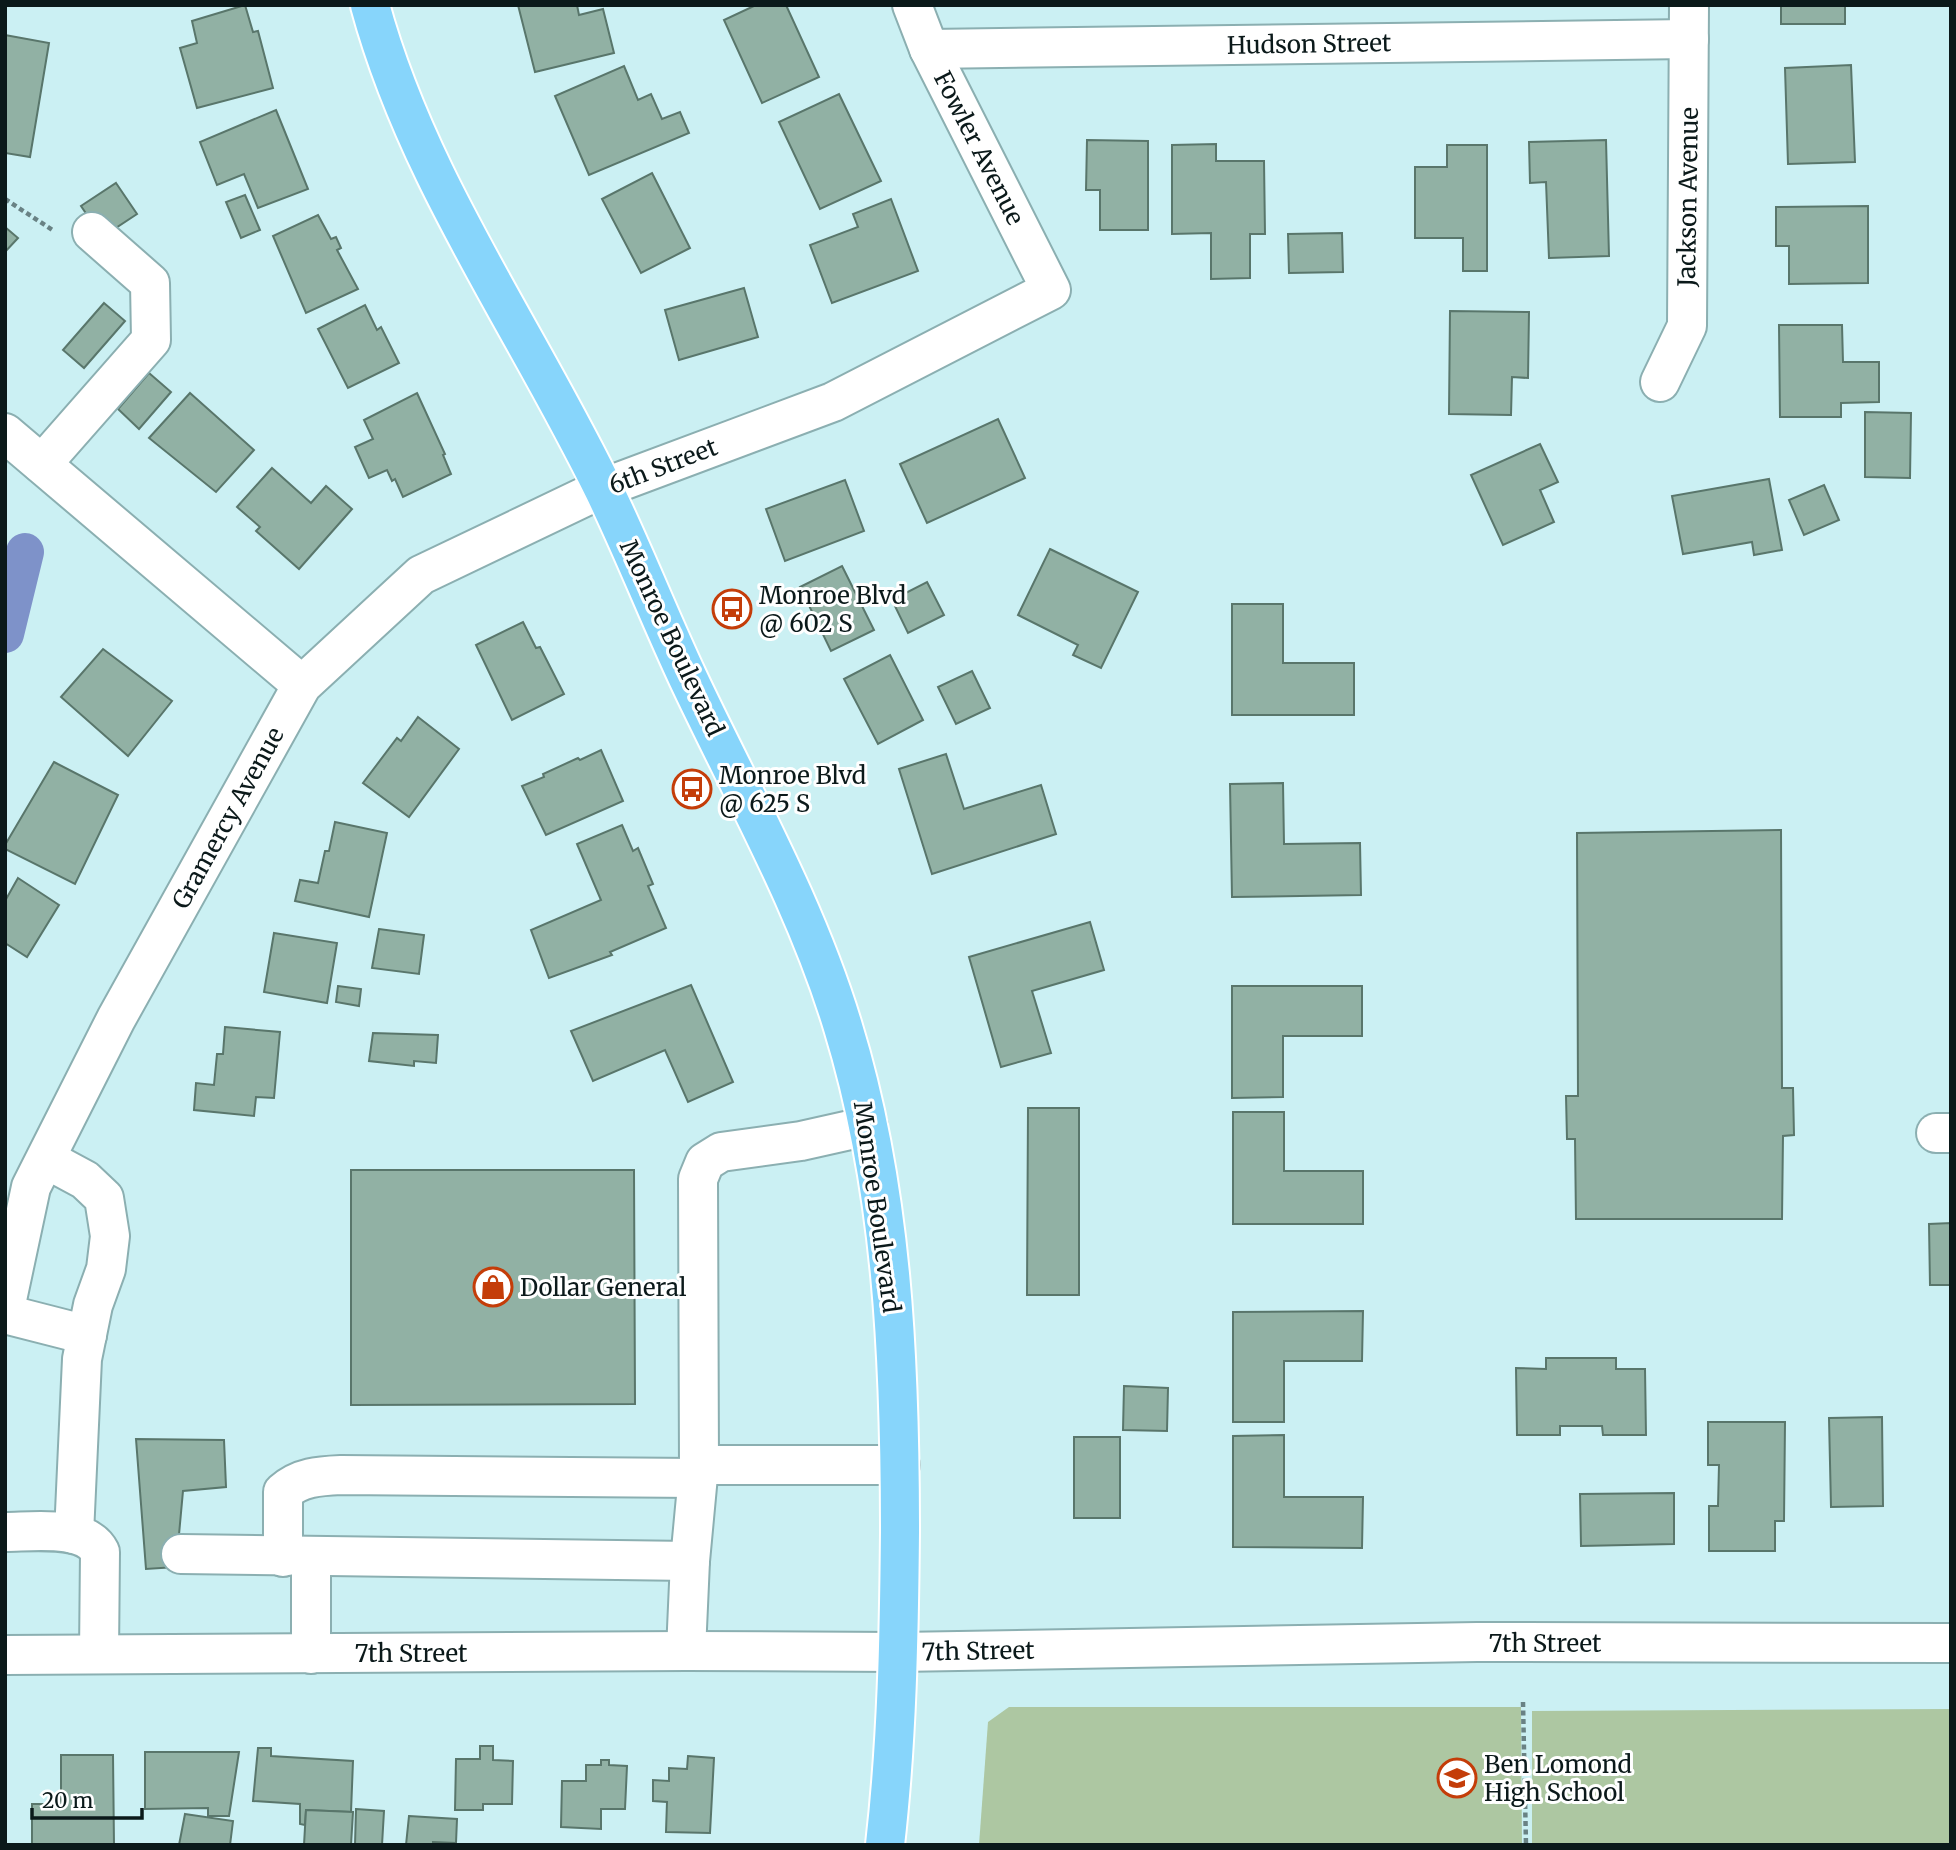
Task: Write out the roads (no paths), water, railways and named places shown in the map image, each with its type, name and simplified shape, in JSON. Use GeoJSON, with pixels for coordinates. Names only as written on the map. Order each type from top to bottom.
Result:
{"type":"FeatureCollection","features":[{"type":"Feature","properties":{"kind":"main road","name":"Monroe Boulevard"},"geometry":{"type":"LineString","coordinates":[[370,5],[384,57],[441,186],[603,488],[688,677],[796,902],[842,1024],[868,1126],[891,1275],[900,1422],[899,1652],[892,1788],[885,1845]]}},
{"type":"Feature","properties":{"kind":"street","name":"Fowler Avenue"},"geometry":{"type":"LineString","coordinates":[[912,5],[929,49],[1051,290]]}},
{"type":"Feature","properties":{"kind":"street","name":"Hudson Street"},"geometry":{"type":"LineString","coordinates":[[929,49],[1689,22]]}},
{"type":"Feature","properties":{"kind":"street","name":"Jackson Avenue"},"geometry":{"type":"LineString","coordinates":[[1660,382],[1687,326],[1689,22]]}},
{"type":"Feature","properties":{"kind":"street"},"geometry":{"type":"LineString","coordinates":[[42,464],[151,340],[150,283],[92,232]]}},
{"type":"Feature","properties":{"kind":"street","name":"6th Street"},"geometry":{"type":"LineString","coordinates":[[302,685],[421,575],[603,488],[833,402],[1051,290]]}},
{"type":"Feature","properties":{"kind":"street"},"geometry":{"type":"LineString","coordinates":[[5,433],[302,685]]}},
{"type":"Feature","properties":{"kind":"street","name":"Gramercy Avenue"},"geometry":{"type":"LineString","coordinates":[[5,1312],[31,1187],[116,1018],[302,685]]}},
{"type":"Feature","properties":{"kind":"street"},"geometry":{"type":"LineString","coordinates":[[685,1651],[698,1471],[698,1179],[705,1162],[721,1152],[801,1141],[868,1126]]}},
{"type":"Feature","properties":{"kind":"street"},"geometry":{"type":"LineString","coordinates":[[46,1158],[85,1180],[104,1198],[110,1236],[106,1269],[93,1305],[82,1359],[74,1534]]}},
{"type":"Feature","properties":{"kind":"street"},"geometry":{"type":"LineString","coordinates":[[5,1312],[86,1335]]}},
{"type":"Feature","properties":{"kind":"street"},"geometry":{"type":"LineString","coordinates":[[311,1654],[297,1557],[283,1492],[293,1484],[311,1477],[900,1465]]}},
{"type":"Feature","properties":{"kind":"street"},"geometry":{"type":"LineString","coordinates":[[5,1532],[74,1534],[96,1544],[100,1552],[99,1654]]}},
{"type":"Feature","properties":{"kind":"street"},"geometry":{"type":"LineString","coordinates":[[181,1554],[690,1561]]}},
{"type":"Feature","properties":{"kind":"street","name":"7th Street"},"geometry":{"type":"LineString","coordinates":[[5,1655],[899,1652],[1477,1642],[1951,1643]]}},
{"type":"Feature","properties":{"kind":"waterway"},"geometry":{"type":"LineString","coordinates":[[5,634],[25,552]]}},
{"type":"Feature","properties":{"kind":"place","name":"Monroe Blvd @ 602 S"},"geometry":{"type":"Point","coordinates":[732,609]}},
{"type":"Feature","properties":{"kind":"place","name":"Monroe Blvd @ 625 S"},"geometry":{"type":"Point","coordinates":[692,789]}},
{"type":"Feature","properties":{"kind":"place","name":"Dollar General"},"geometry":{"type":"Point","coordinates":[493,1287]}},
{"type":"Feature","properties":{"kind":"place","name":"Ben Lomond High School"},"geometry":{"type":"Point","coordinates":[1457,1778]}}]}
